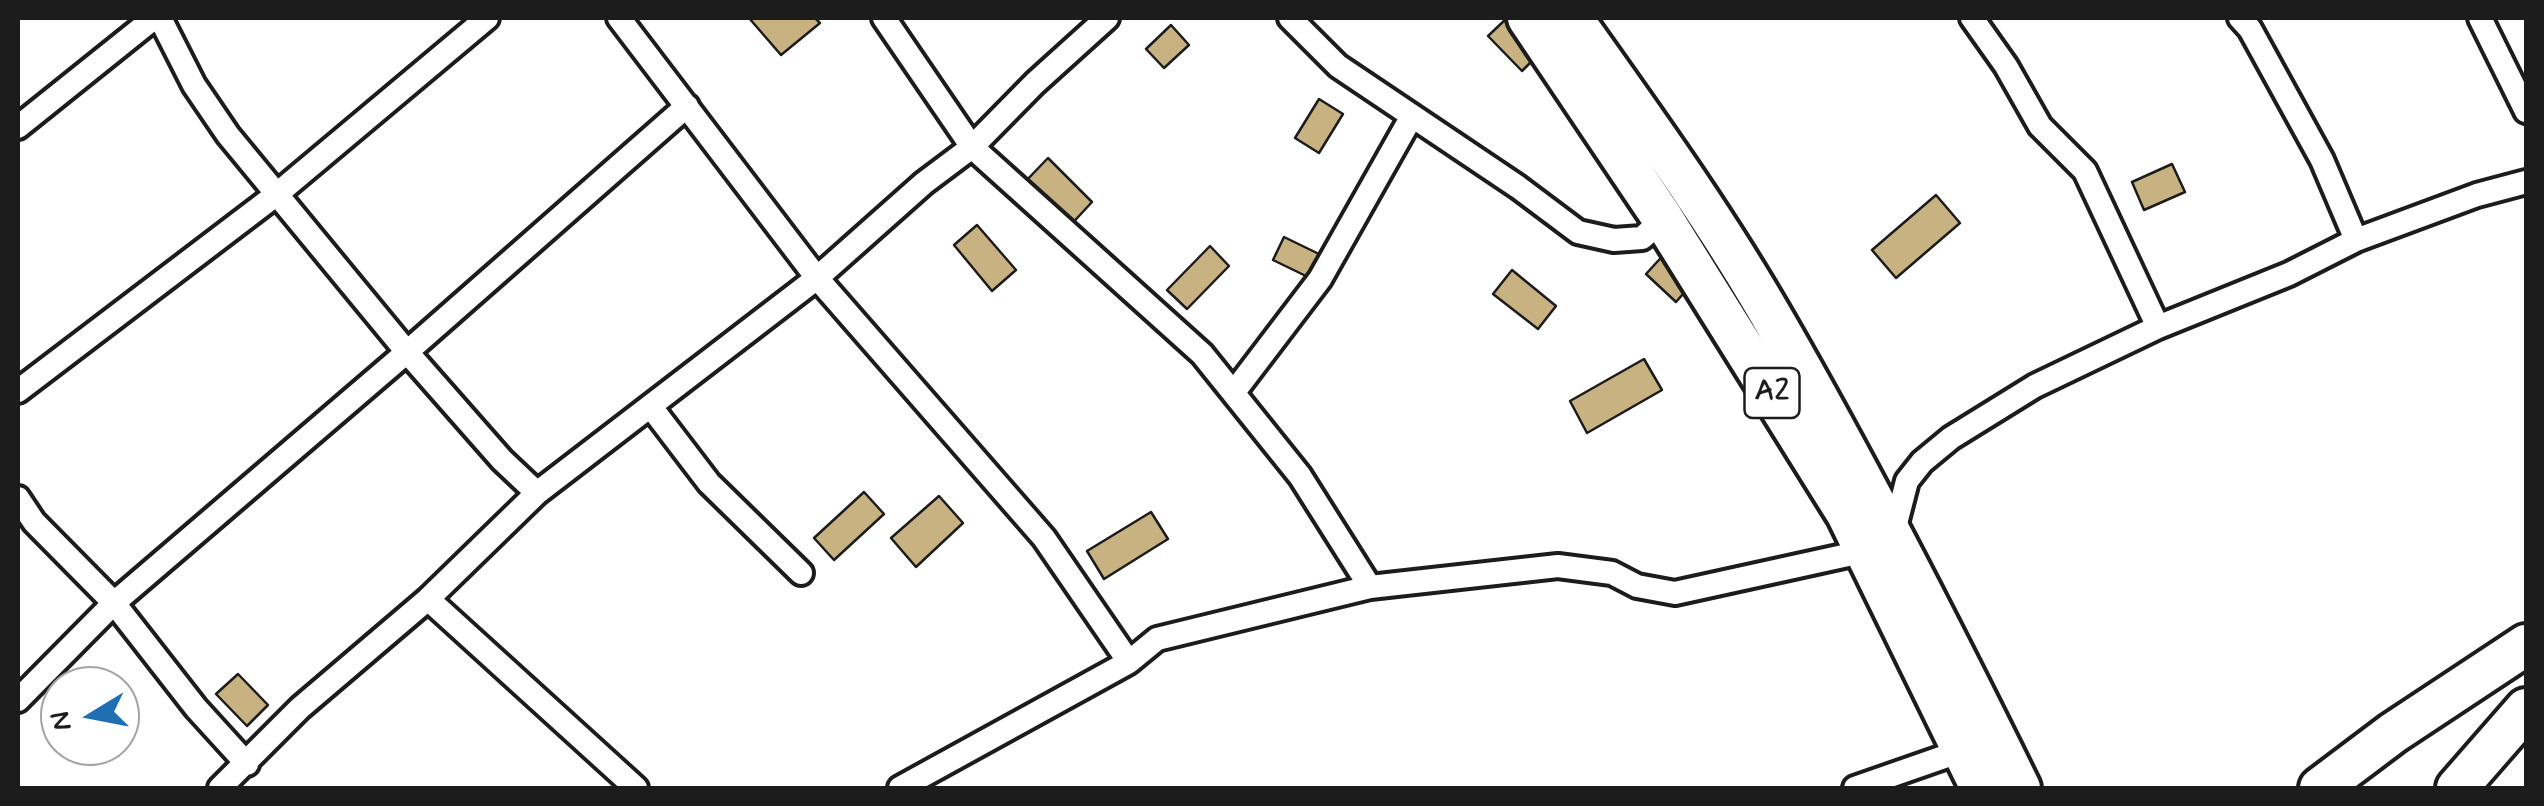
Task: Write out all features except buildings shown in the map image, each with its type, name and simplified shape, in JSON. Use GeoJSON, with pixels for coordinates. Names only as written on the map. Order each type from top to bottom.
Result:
{"type":"FeatureCollection","features":[{"type":"Feature","properties":{"kind":"highway","name":"A2"},"geometry":{"type":"LineString","coordinates":[[1528,18],[1662,219],[1847,514],[1879,543],[2020,788]]}},
{"type":"Feature","properties":{"kind":"highway","name":"A2"},"geometry":{"type":"LineString","coordinates":[[1572,18],[1680,170],[1776,324],[1879,543],[1944,710],[1958,764]]}},
{"type":"Feature","properties":{"kind":"highway"},"geometry":{"type":"LineString","coordinates":[[2320,788],[2393,733],[2526,644]]}},
{"type":"Feature","properties":{"kind":"highway"},"geometry":{"type":"LineString","coordinates":[[2457,788],[2526,709]]}},
{"type":"Feature","properties":{"kind":"highway"},"geometry":{"type":"LineString","coordinates":[[1958,764],[1981,788]]}},
{"type":"Feature","properties":{"kind":"street"},"geometry":{"type":"LineString","coordinates":[[18,127],[157,18],[219,122],[407,352],[502,460],[537,493]]}},
{"type":"Feature","properties":{"kind":"street"},"geometry":{"type":"LineString","coordinates":[[18,391],[278,194],[487,18]]}},
{"type":"Feature","properties":{"kind":"street"},"geometry":{"type":"LineString","coordinates":[[620,18],[817,278],[1044,538],[1128,662]]}},
{"type":"Feature","properties":{"kind":"street"},"geometry":{"type":"LineString","coordinates":[[884,18],[972,147],[1202,354],[1300,476],[1370,587]]}},
{"type":"Feature","properties":{"kind":"street"},"geometry":{"type":"LineString","coordinates":[[220,788],[300,708],[428,599],[537,493],[817,278],[924,182],[972,147],[1107,18]]}},
{"type":"Feature","properties":{"kind":"street"},"geometry":{"type":"LineString","coordinates":[[1290,18],[1338,66],[1578,232],[1614,240],[1642,238],[1662,219]]}},
{"type":"Feature","properties":{"kind":"street"},"geometry":{"type":"LineString","coordinates":[[1972,18],[2006,66],[2040,126],[2084,171],[2158,327]]}},
{"type":"Feature","properties":{"kind":"street"},"geometry":{"type":"LineString","coordinates":[[2240,18],[2250,29],[2322,160],[2356,240]]}},
{"type":"Feature","properties":{"kind":"street"},"geometry":{"type":"LineString","coordinates":[[2480,18],[2526,111]]}},
{"type":"Feature","properties":{"kind":"street"},"geometry":{"type":"LineString","coordinates":[[18,700],[114,603],[686,106]]}},
{"type":"Feature","properties":{"kind":"street"},"geometry":{"type":"LineString","coordinates":[[1234,392],[1320,279],[1412,116]]}},
{"type":"Feature","properties":{"kind":"street"},"geometry":{"type":"LineString","coordinates":[[900,788],[1128,662],[1157,639],[1370,587],[1558,566],[1612,573],[1637,586],[1675,593],[1879,543],[1907,481],[1922,462],[1951,438],[2035,386],[2158,327],[2290,274],[2356,240],[2478,195],[2526,182]]}},
{"type":"Feature","properties":{"kind":"street"},"geometry":{"type":"LineString","coordinates":[[650,408],[709,483],[802,573]]}},
{"type":"Feature","properties":{"kind":"street"},"geometry":{"type":"LineString","coordinates":[[18,498],[34,522],[114,603],[196,708],[246,764]]}},
{"type":"Feature","properties":{"kind":"street"},"geometry":{"type":"LineString","coordinates":[[428,599],[636,788]]}},
{"type":"Feature","properties":{"kind":"street"},"geometry":{"type":"LineString","coordinates":[[1855,788],[1958,764]]}}]}
